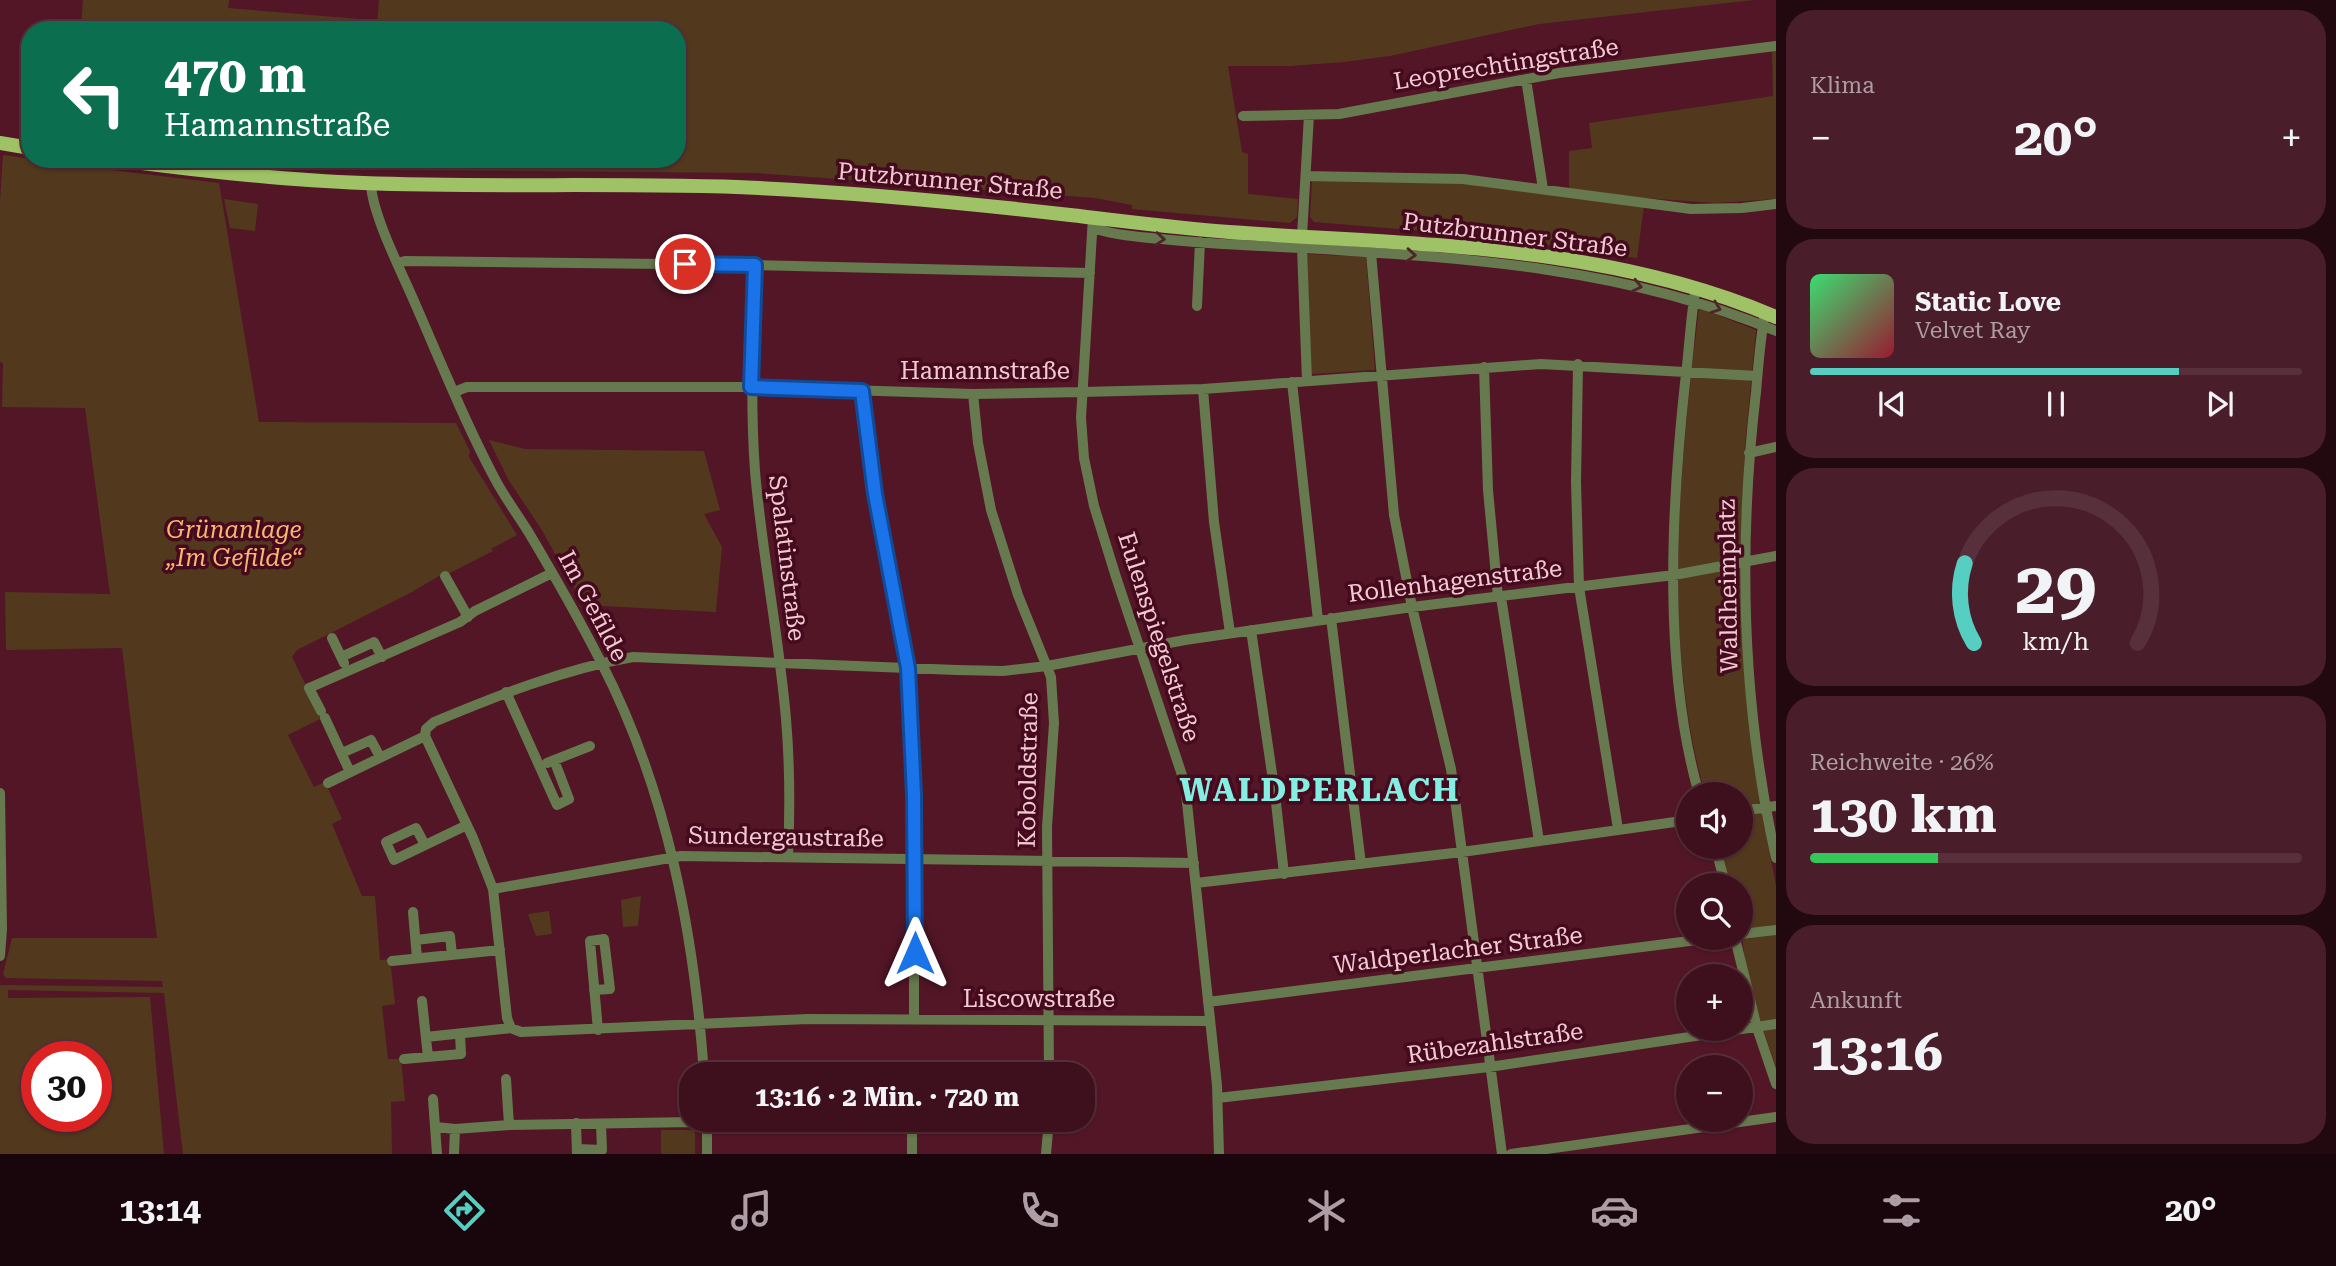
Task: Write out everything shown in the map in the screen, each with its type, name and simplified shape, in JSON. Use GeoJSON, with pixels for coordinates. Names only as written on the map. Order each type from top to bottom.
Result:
{"type":"FeatureCollection","features":[{"type":"Feature","properties":{"kind":"main road"},"geometry":{"type":"LineString","coordinates":[[0,143],[21,146]]}},
{"type":"Feature","properties":{"kind":"main road","name":"Putzbrunner Straße"},"geometry":{"type":"LineString","coordinates":[[184,168],[371,183],[757,188],[875,196],[1093,223],[1200,230],[1302,242],[1425,244],[1534,255],[1603,266],[1769,318]]}},
{"type":"Feature","properties":{"kind":"street","name":"Leoprechtingstraße"},"geometry":{"type":"LineString","coordinates":[[1243,116],[1339,114],[1526,79],[1776,46]]}},
{"type":"Feature","properties":{"kind":"street"},"geometry":{"type":"LineString","coordinates":[[1526,79],[1543,189]]}},
{"type":"Feature","properties":{"kind":"street"},"geometry":{"type":"LineString","coordinates":[[1307,381],[1302,242],[1309,115]]}},
{"type":"Feature","properties":{"kind":"street"},"geometry":{"type":"LineString","coordinates":[[1306,176],[1463,179],[1691,209],[1776,204]]}},
{"type":"Feature","properties":{"kind":"street","name":"Im Gefilde"},"geometry":{"type":"LineString","coordinates":[[371,183],[371,196],[398,263],[496,482],[552,573],[601,663],[651,778],[685,915],[703,1062]]}},
{"type":"Feature","properties":{"kind":"street","name":"Putzbrunner Straße"},"geometry":{"type":"LineString","coordinates":[[1093,223],[1105,232],[1141,237],[1200,242],[1302,242],[1371,253],[1469,260],[1575,273],[1695,293]]}},
{"type":"Feature","properties":{"kind":"street","name":"Eulenspiegelstraße"},"geometry":{"type":"LineString","coordinates":[[1093,223],[1081,418],[1084,458],[1094,506],[1185,784],[1218,1098],[1219,1154]]}},
{"type":"Feature","properties":{"kind":"street"},"geometry":{"type":"LineString","coordinates":[[1197,306],[1200,242]]}},
{"type":"Feature","properties":{"kind":"street"},"geometry":{"type":"LineString","coordinates":[[1371,253],[1394,515],[1412,607],[1451,769],[1502,1154]]}},
{"type":"Feature","properties":{"kind":"street"},"geometry":{"type":"LineString","coordinates":[[398,263],[419,261],[755,265],[1090,273]]}},
{"type":"Feature","properties":{"kind":"street","name":"Spalatinstraße"},"geometry":{"type":"LineString","coordinates":[[755,265],[751,387],[759,510],[788,737],[788,857]]}},
{"type":"Feature","properties":{"kind":"street","name":"Waldheimplatz"},"geometry":{"type":"LineString","coordinates":[[1695,293],[1678,451],[1674,575],[1677,652],[1684,717],[1697,782]]}},
{"type":"Feature","properties":{"kind":"street","name":"Putzbrunner Straße"},"geometry":{"type":"LineString","coordinates":[[1769,318],[1776,331]]}},
{"type":"Feature","properties":{"kind":"street","name":"Waldheimplatz"},"geometry":{"type":"LineString","coordinates":[[1769,318],[1758,376],[1749,453],[1744,561],[1750,690],[1776,858]]}},
{"type":"Feature","properties":{"kind":"street","name":"Hamannstraße"},"geometry":{"type":"LineString","coordinates":[[454,392],[467,387],[751,387],[973,394],[1083,393],[1203,389],[1541,363],[1758,376]]}},
{"type":"Feature","properties":{"kind":"street"},"geometry":{"type":"LineString","coordinates":[[1578,364],[1576,482],[1579,587],[1618,829]]}},
{"type":"Feature","properties":{"kind":"street"},"geometry":{"type":"LineString","coordinates":[[1484,367],[1488,490],[1500,597],[1539,841]]}},
{"type":"Feature","properties":{"kind":"street"},"geometry":{"type":"LineString","coordinates":[[1292,382],[1318,620]]}},
{"type":"Feature","properties":{"kind":"street"},"geometry":{"type":"LineString","coordinates":[[1203,389],[1213,522],[1230,633]]}},
{"type":"Feature","properties":{"kind":"street"},"geometry":{"type":"LineString","coordinates":[[862,391],[888,574],[908,668],[915,859],[914,1019]]}},
{"type":"Feature","properties":{"kind":"street","name":"Koboldstraße"},"geometry":{"type":"LineString","coordinates":[[973,394],[978,443],[991,510],[1018,595],[1051,677],[1054,723],[1046,827],[1049,1062]]}},
{"type":"Feature","properties":{"kind":"street"},"geometry":{"type":"LineString","coordinates":[[1749,453],[1776,447]]}},
{"type":"Feature","properties":{"kind":"street","name":"Rollenhagenstraße"},"geometry":{"type":"LineString","coordinates":[[327,783],[425,736],[426,729],[434,722],[506,692],[601,663],[633,657],[1003,671],[1331,618],[1674,575],[1776,555]]}},
{"type":"Feature","properties":{"kind":"street"},"geometry":{"type":"LineString","coordinates":[[351,772],[310,688],[468,617],[552,573]]}},
{"type":"Feature","properties":{"kind":"street"},"geometry":{"type":"LineString","coordinates":[[445,576],[468,617]]}},
{"type":"Feature","properties":{"kind":"street"},"geometry":{"type":"LineString","coordinates":[[1331,618],[1362,864]]}},
{"type":"Feature","properties":{"kind":"street"},"geometry":{"type":"LineString","coordinates":[[1251,630],[1284,874]]}},
{"type":"Feature","properties":{"kind":"street"},"geometry":{"type":"LineString","coordinates":[[332,638],[348,672]]}},
{"type":"Feature","properties":{"kind":"street"},"geometry":{"type":"LineString","coordinates":[[341,657],[374,642],[382,657]]}},
{"type":"Feature","properties":{"kind":"street"},"geometry":{"type":"LineString","coordinates":[[506,692],[557,805],[569,799],[554,760]]}},
{"type":"Feature","properties":{"kind":"street"},"geometry":{"type":"LineString","coordinates":[[425,736],[467,825],[493,889],[507,1018],[511,1028]]}},
{"type":"Feature","properties":{"kind":"street"},"geometry":{"type":"LineString","coordinates":[[342,753],[371,740],[380,757]]}},
{"type":"Feature","properties":{"kind":"street"},"geometry":{"type":"LineString","coordinates":[[541,765],[590,746]]}},
{"type":"Feature","properties":{"kind":"street"},"geometry":{"type":"LineString","coordinates":[[0,793],[0,956]]}},
{"type":"Feature","properties":{"kind":"street"},"geometry":{"type":"LineString","coordinates":[[1196,883],[1462,852],[1676,822]]}},
{"type":"Feature","properties":{"kind":"street"},"geometry":{"type":"LineString","coordinates":[[425,845],[467,825]]}},
{"type":"Feature","properties":{"kind":"street","name":"Sundergaustraße"},"geometry":{"type":"LineString","coordinates":[[493,889],[681,856],[1194,863]]}},
{"type":"Feature","properties":{"kind":"street"},"geometry":{"type":"LineString","coordinates":[[412,912],[417,958]]}},
{"type":"Feature","properties":{"kind":"street"},"geometry":{"type":"LineString","coordinates":[[1753,933],[1776,930]]}},
{"type":"Feature","properties":{"kind":"street"},"geometry":{"type":"LineString","coordinates":[[416,940],[450,936],[452,955]]}},
{"type":"Feature","properties":{"kind":"street","name":"Waldperlacher Straße"},"geometry":{"type":"LineString","coordinates":[[1208,1002],[1676,943]]}},
{"type":"Feature","properties":{"kind":"street"},"geometry":{"type":"LineString","coordinates":[[392,961],[500,950]]}},
{"type":"Feature","properties":{"kind":"street"},"geometry":{"type":"LineString","coordinates":[[1738,950],[1757,1028],[1776,1084]]}},
{"type":"Feature","properties":{"kind":"street"},"geometry":{"type":"LineString","coordinates":[[594,990],[597,1030]]}},
{"type":"Feature","properties":{"kind":"street"},"geometry":{"type":"LineString","coordinates":[[422,1001],[428,1057]]}},
{"type":"Feature","properties":{"kind":"street","name":"Liscowstraße"},"geometry":{"type":"LineString","coordinates":[[426,1037],[511,1028],[520,1032],[597,1030],[808,1019],[1210,1021]]}},
{"type":"Feature","properties":{"kind":"street","name":"Rübezahlstraße"},"geometry":{"type":"LineString","coordinates":[[1218,1098],[1489,1067],[1776,1024]]}},
{"type":"Feature","properties":{"kind":"street"},"geometry":{"type":"LineString","coordinates":[[404,1059],[461,1054],[460,1034]]}},
{"type":"Feature","properties":{"kind":"street"},"geometry":{"type":"LineString","coordinates":[[506,1079],[509,1125]]}},
{"type":"Feature","properties":{"kind":"street"},"geometry":{"type":"LineString","coordinates":[[433,1099],[437,1154]]}},
{"type":"Feature","properties":{"kind":"street"},"geometry":{"type":"LineString","coordinates":[[1511,1154],[1776,1117]]}},
{"type":"Feature","properties":{"kind":"street"},"geometry":{"type":"LineString","coordinates":[[436,1128],[679,1122]]}},
{"type":"Feature","properties":{"kind":"street"},"geometry":{"type":"LineString","coordinates":[[576,1123],[577,1152],[601,1150],[601,1124]]}},
{"type":"Feature","properties":{"kind":"street"},"geometry":{"type":"LineString","coordinates":[[454,1129],[454,1154]]}},
{"type":"Feature","properties":{"kind":"street"},"geometry":{"type":"LineString","coordinates":[[707,1132],[707,1154]]}},
{"type":"Feature","properties":{"kind":"street"},"geometry":{"type":"LineString","coordinates":[[912,1132],[912,1154]]}},
{"type":"Feature","properties":{"kind":"street"},"geometry":{"type":"LineString","coordinates":[[1046,1154],[1048,1132]]}},
{"type":"Feature","properties":{"kind":"green space"},"geometry":{"type":"Polygon","coordinates":[[[83,0],[229,0],[228,8],[365,21],[82,21],[83,0]]]}},
{"type":"Feature","properties":{"kind":"green space"},"geometry":{"type":"Polygon","coordinates":[[[379,0],[1754,0],[1539,24],[1390,56],[1344,62],[1290,66],[1228,66],[1242,152],[1248,154],[1248,194],[1298,199],[1297,217],[1290,223],[1132,209],[1132,205],[1095,198],[756,173],[371,170],[686,168],[686,21],[378,21],[379,0]]]}},
{"type":"Feature","properties":{"kind":"green space"},"geometry":{"type":"Polygon","coordinates":[[[1772,51],[1776,51],[1776,199],[1715,203],[1645,198],[1637,258],[1484,236],[1314,222],[1310,217],[1312,180],[1462,182],[1569,196],[1569,151],[1592,148],[1589,123],[1773,96],[1772,51]]]}},
{"type":"Feature","properties":{"kind":"green space","name":"Grünanlage „Im Gefilde“"},"geometry":{"type":"Polygon","coordinates":[[[3,155],[21,158],[21,168],[97,168],[219,183],[259,422],[456,423],[470,451],[469,457],[517,535],[491,549],[493,551],[448,574],[446,572],[297,650],[292,657],[322,718],[288,735],[314,787],[325,782],[342,819],[332,824],[362,896],[375,896],[380,960],[390,959],[395,1004],[382,1006],[388,1059],[401,1059],[405,1101],[391,1102],[392,1154],[183,1154],[164,993],[8,990],[8,998],[150,997],[164,1154],[0,1154],[0,985],[163,987],[162,981],[6,978],[3,974],[12,938],[157,938],[122,648],[6,650],[5,592],[110,594],[85,408],[2,407],[3,363],[0,362],[0,202],[3,155]]]}},
{"type":"Feature","properties":{"kind":"green space"},"geometry":{"type":"Polygon","coordinates":[[[224,199],[258,204],[255,231],[230,228],[224,199]]]}},
{"type":"Feature","properties":{"kind":"green space"},"geometry":{"type":"Polygon","coordinates":[[[1307,254],[1366,257],[1375,370],[1311,374],[1307,254]]]}},
{"type":"Feature","properties":{"kind":"green space"},"geometry":{"type":"Polygon","coordinates":[[[1699,308],[1756,330],[1745,445],[1740,553],[1746,690],[1763,819],[1776,886],[1776,1067],[1753,993],[1753,964],[1746,964],[1744,950],[1753,950],[1753,873],[1727,873],[1723,859],[1753,859],[1753,782],[1702,782],[1691,735],[1683,674],[1678,552],[1686,429],[1699,308]]]}},
{"type":"Feature","properties":{"kind":"green space"},"geometry":{"type":"Polygon","coordinates":[[[489,440],[525,449],[704,451],[720,510],[704,514],[722,547],[716,612],[584,605],[540,527],[508,479],[489,440]]]}},
{"type":"Feature","properties":{"kind":"green space"},"geometry":{"type":"Polygon","coordinates":[[[641,896],[638,926],[623,927],[621,900],[641,896]]]}},
{"type":"Feature","properties":{"kind":"green space"},"geometry":{"type":"Polygon","coordinates":[[[549,911],[552,934],[536,936],[528,914],[549,911]]]}},
{"type":"Feature","properties":{"kind":"green space"},"geometry":{"type":"Polygon","coordinates":[[[661,1130],[695,1132],[695,1154],[661,1154],[661,1130]]]}},
{"type":"Feature","properties":{"kind":"district","name":"WALDPERLACH"},"geometry":{"type":"Point","coordinates":[1320,790]}},
{"type":"Feature","properties":{"kind":"route"},"geometry":{"type":"LineString","coordinates":[[685,264],[755,265],[751,387],[862,391],[872,478],[888,574],[908,668],[914,795],[915,953]]}}]}
